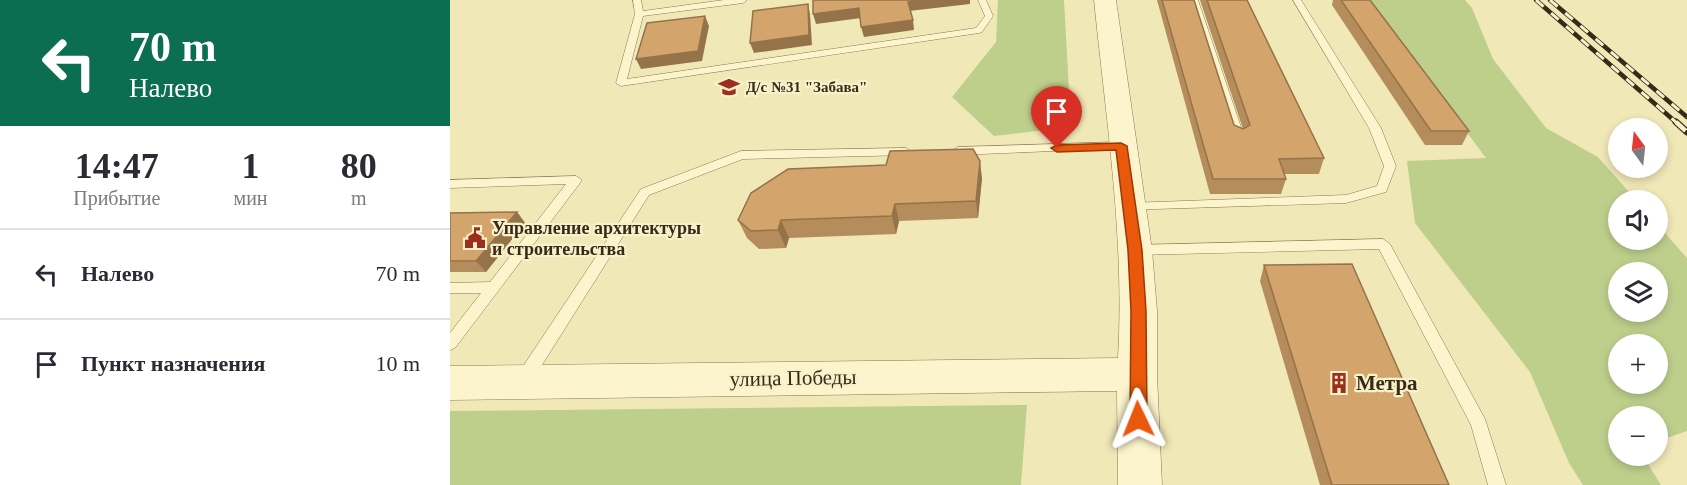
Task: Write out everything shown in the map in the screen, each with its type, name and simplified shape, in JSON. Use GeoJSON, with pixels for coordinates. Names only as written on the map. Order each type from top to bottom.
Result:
{"type":"FeatureCollection","features":[{"type":"Feature","properties":{"kind":"street"},"geometry":{"type":"LineString","coordinates":[[1105,0],[1135,250],[1139,311],[1137,375],[1140,485]]}},
{"type":"Feature","properties":{"kind":"street","name":"улица Победы"},"geometry":{"type":"LineString","coordinates":[[450,383],[1058,374],[1137,375]]}},
{"type":"Feature","properties":{"kind":"lane"},"geometry":{"type":"LineString","coordinates":[[637,0],[639,14],[621,83],[979,30],[989,15],[982,0]]}},
{"type":"Feature","properties":{"kind":"lane"},"geometry":{"type":"LineString","coordinates":[[639,14],[743,0]]}},
{"type":"Feature","properties":{"kind":"lane"},"geometry":{"type":"LineString","coordinates":[[1194,0],[1239,139]]}},
{"type":"Feature","properties":{"kind":"lane"},"geometry":{"type":"LineString","coordinates":[[1129,207],[1346,199],[1382,189],[1390,166],[1375,128],[1297,0]]}},
{"type":"Feature","properties":{"kind":"lane"},"geometry":{"type":"LineString","coordinates":[[948,152],[1121,146]]}},
{"type":"Feature","properties":{"kind":"lane"},"geometry":{"type":"LineString","coordinates":[[522,382],[645,192],[741,155],[925,152]]}},
{"type":"Feature","properties":{"kind":"lane"},"geometry":{"type":"LineString","coordinates":[[450,184],[576,180],[450,344]]}},
{"type":"Feature","properties":{"kind":"lane"},"geometry":{"type":"LineString","coordinates":[[1135,250],[1383,244],[1479,424],[1497,485]]}},
{"type":"Feature","properties":{"kind":"lane"},"geometry":{"type":"LineString","coordinates":[[450,288],[495,287]]}},
{"type":"Feature","properties":{"kind":"green space"},"geometry":{"type":"Polygon","coordinates":[[[998,0],[1064,0],[1071,127],[994,136],[952,97],[996,42],[998,0]]]}},
{"type":"Feature","properties":{"kind":"green space"},"geometry":{"type":"Polygon","coordinates":[[[1368,0],[1465,0],[1472,8],[1493,59],[1546,128],[1598,157],[1608,168],[1608,178],[1617,178],[1627,190],[1608,190],[1608,250],[1668,250],[1668,236],[1687,258],[1687,431],[1668,438],[1668,406],[1608,406],[1608,466],[1649,466],[1661,485],[1583,485],[1569,463],[1530,372],[1415,223],[1407,161],[1486,158],[1368,0]]]}},
{"type":"Feature","properties":{"kind":"green space"},"geometry":{"type":"Polygon","coordinates":[[[1027,405],[1021,485],[450,485],[450,411],[1027,405]]]}},
{"type":"Feature","properties":{"kind":"building"},"geometry":{"type":"Polygon","coordinates":[[[813,0],[921,0],[908,2],[913,20],[861,27],[859,8],[813,14],[813,0]]]}},
{"type":"Feature","properties":{"kind":"building"},"geometry":{"type":"Polygon","coordinates":[[[1162,0],[1194,0],[1234,125],[1243,129],[1250,125],[1207,0],[1247,0],[1324,158],[1279,159],[1286,179],[1213,179],[1162,0]]]}},
{"type":"Feature","properties":{"kind":"building"},"geometry":{"type":"Polygon","coordinates":[[[1341,0],[1370,0],[1469,131],[1431,131],[1341,0]]]}},
{"type":"Feature","properties":{"kind":"building"},"geometry":{"type":"Polygon","coordinates":[[[808,4],[809,35],[750,43],[753,11],[808,4]]]}},
{"type":"Feature","properties":{"kind":"building"},"geometry":{"type":"Polygon","coordinates":[[[705,16],[698,51],[636,59],[647,23],[705,16]]]}},
{"type":"Feature","properties":{"kind":"building"},"geometry":{"type":"Polygon","coordinates":[[[973,149],[980,161],[976,201],[895,204],[892,216],[781,220],[778,230],[751,231],[738,220],[751,193],[788,169],[886,165],[890,151],[973,149]]]}},
{"type":"Feature","properties":{"kind":"building"},"geometry":{"type":"Polygon","coordinates":[[[517,212],[476,261],[450,261],[450,213],[517,212]]]}},
{"type":"Feature","properties":{"kind":"building","name":"Метра"},"geometry":{"type":"Polygon","coordinates":[[[1352,264],[1449,485],[1332,485],[1264,265],[1352,264]]]}},
{"type":"Feature","properties":{"kind":"railway"},"geometry":{"type":"LineString","coordinates":[[1536,0],[1678,124]]}},
{"type":"Feature","properties":{"kind":"railway"},"geometry":{"type":"LineString","coordinates":[[1550,0],[1687,117]]}},
{"type":"Feature","properties":{"kind":"railway"},"geometry":{"type":"LineString","coordinates":[[1676,122],[1687,132]]}},
{"type":"Feature","properties":{"kind":"place","name":"Д/с №31 \"Забава\""},"geometry":{"type":"Point","coordinates":[729,87]}},
{"type":"Feature","properties":{"kind":"place","name":"Управление архитектуры и строительства"},"geometry":{"type":"Point","coordinates":[475,238]}},
{"type":"Feature","properties":{"kind":"place","name":"Метра"},"geometry":{"type":"Point","coordinates":[1339,383]}},
{"type":"Feature","properties":{"kind":"route"},"geometry":{"type":"LineString","coordinates":[[1057,148],[1121,146],[1135,250],[1139,311],[1138,419]]}}]}
